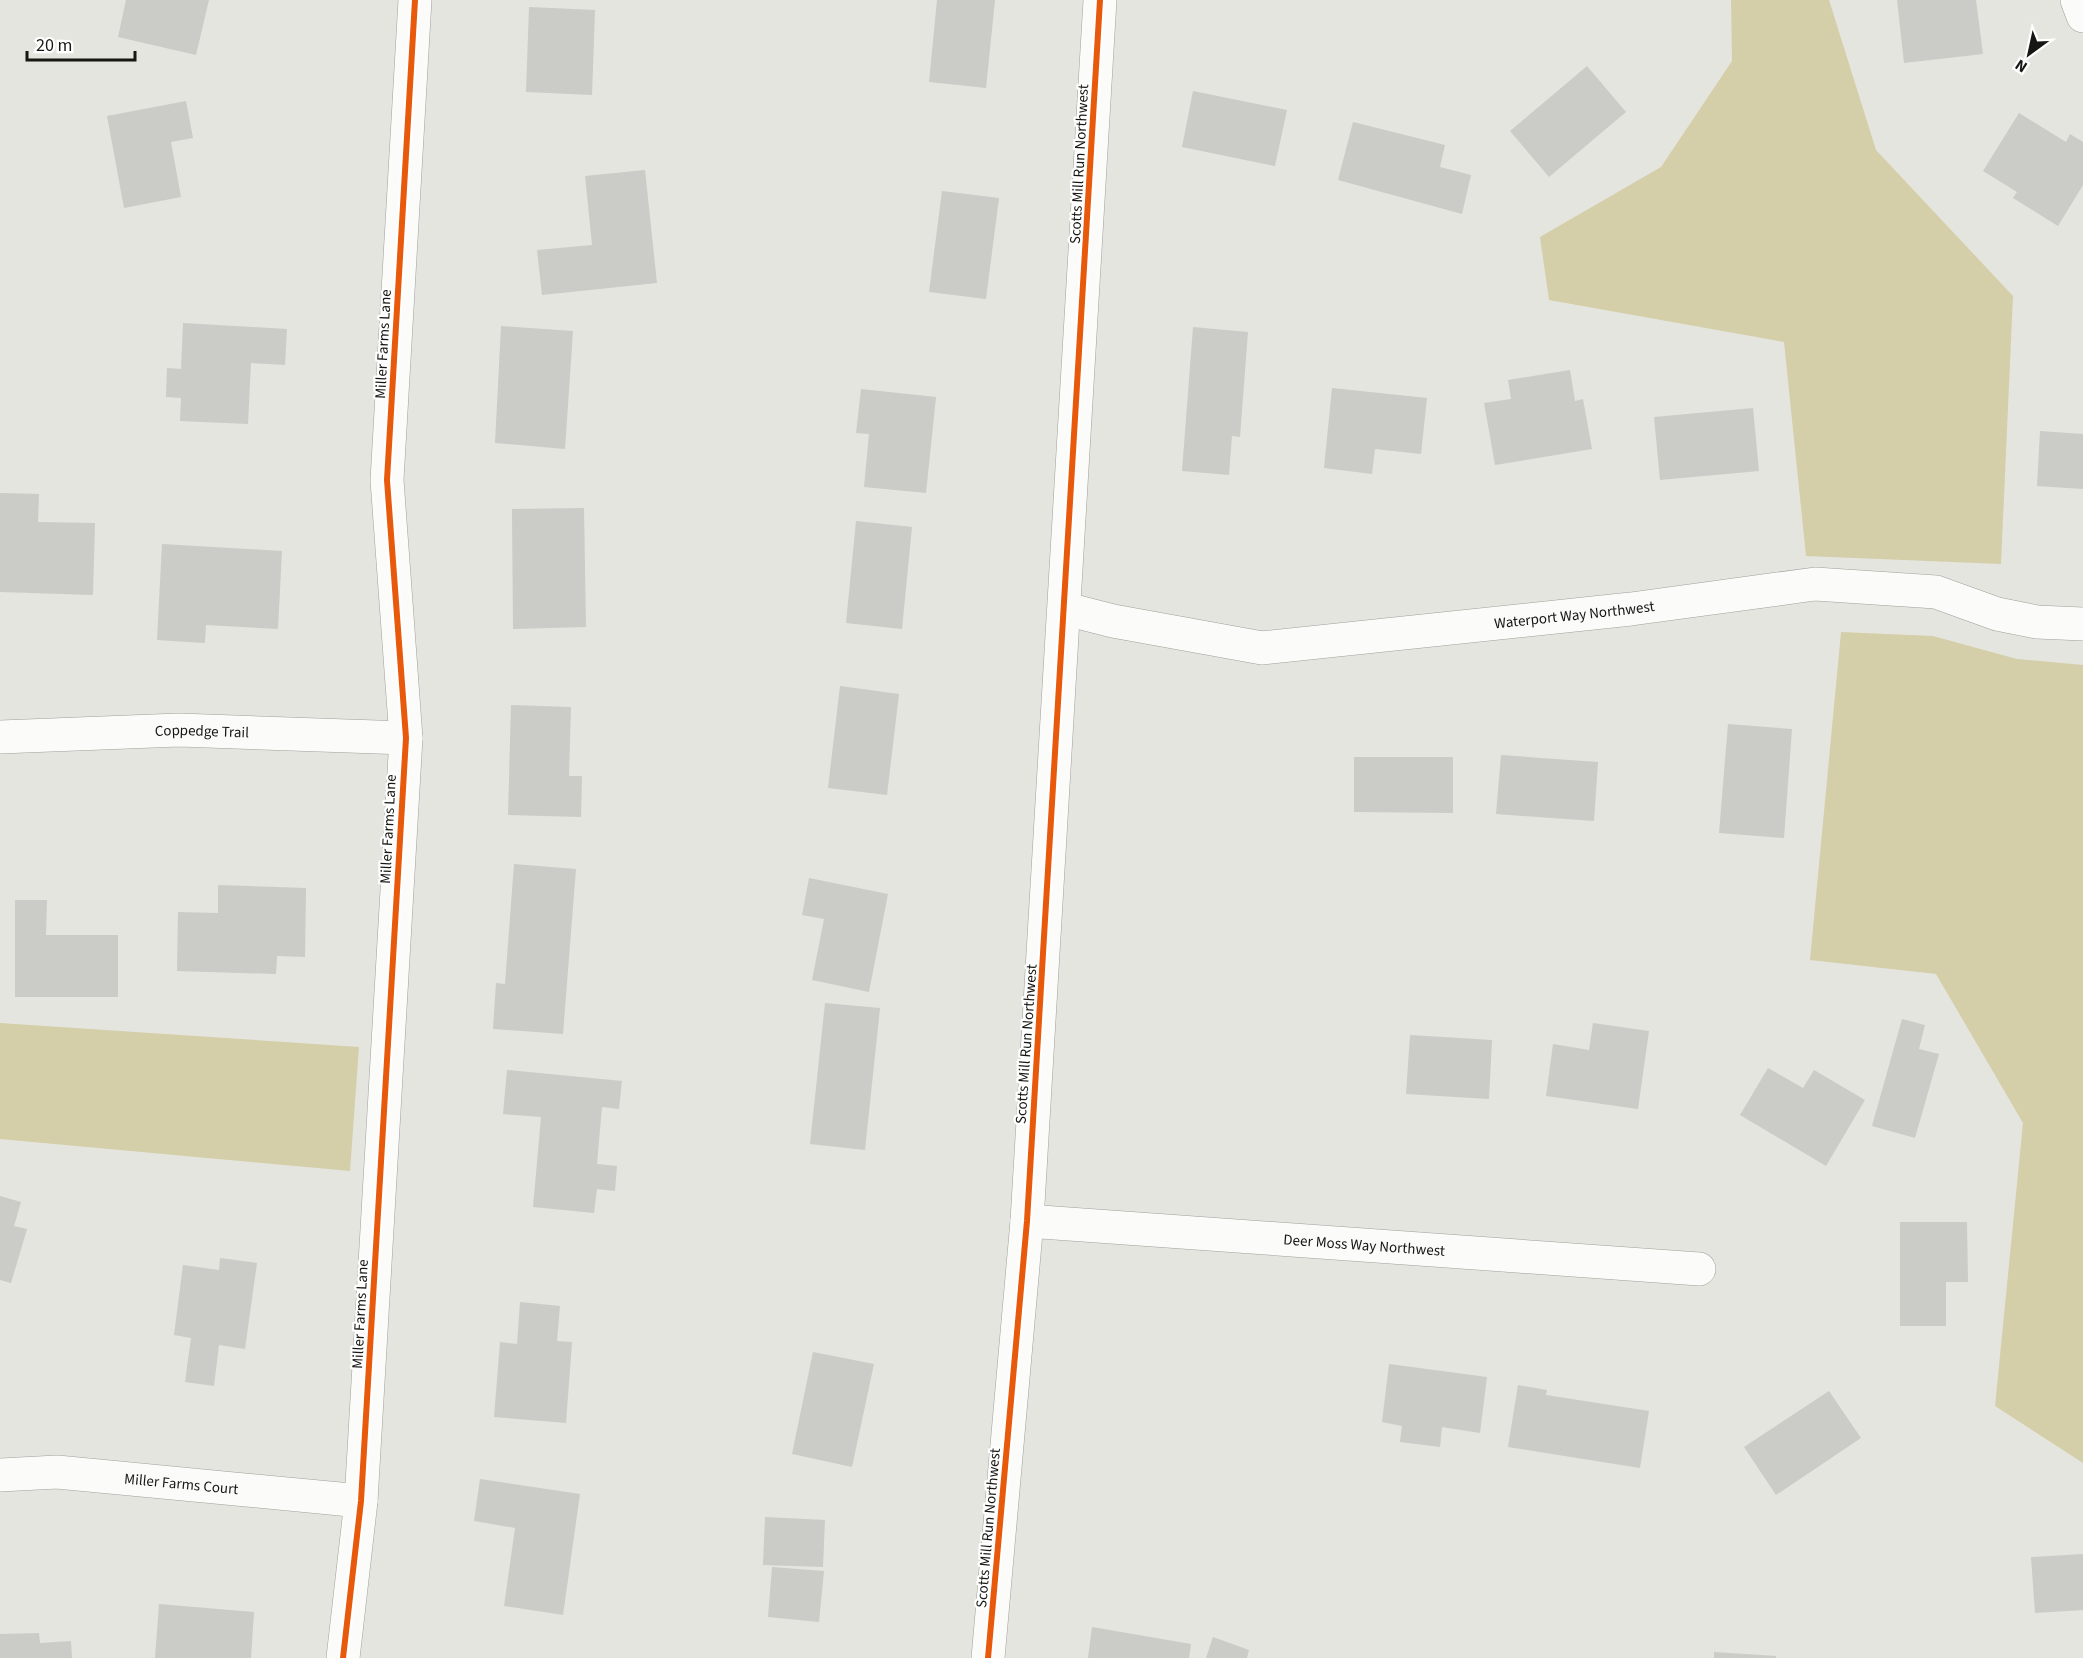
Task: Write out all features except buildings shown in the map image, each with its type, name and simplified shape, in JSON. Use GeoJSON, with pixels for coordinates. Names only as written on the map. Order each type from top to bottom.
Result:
{"type":"FeatureCollection","features":[{"type":"Feature","properties":{"kind":"street","name":"Miller Farms Lane"},"geometry":{"type":"LineString","coordinates":[[343,1658],[361,1501],[406,738],[387,480],[415,0]]}},
{"type":"Feature","properties":{"kind":"street","name":"Scotts Mill Run Northwest"},"geometry":{"type":"LineString","coordinates":[[988,1658],[1027,1221],[1066,609],[1100,0]]}},
{"type":"Feature","properties":{"kind":"street"},"geometry":{"type":"LineString","coordinates":[[2077,0],[2083,16]]}},
{"type":"Feature","properties":{"kind":"street","name":"Waterport Way Northwest"},"geometry":{"type":"LineString","coordinates":[[1066,609],[1113,621],[1262,648],[1631,609],[1815,584],[1936,592],[1997,614],[2037,621],[2083,624]]}},
{"type":"Feature","properties":{"kind":"street","name":"Coppedge Trail"},"geometry":{"type":"LineString","coordinates":[[0,737],[179,730],[406,738]]}},
{"type":"Feature","properties":{"kind":"street","name":"Deer Moss Way Northwest"},"geometry":{"type":"LineString","coordinates":[[1027,1221],[1699,1269]]}},
{"type":"Feature","properties":{"kind":"street","name":"Miller Farms Court"},"geometry":{"type":"LineString","coordinates":[[0,1475],[57,1472],[361,1501]]}},
{"type":"Feature","properties":{"kind":"shaded area"},"geometry":{"type":"Polygon","coordinates":[[[1731,0],[1829,0],[1876,150],[2013,296],[2001,564],[1806,556],[1784,342],[1549,300],[1540,237],[1661,167],[1732,61],[1731,0]]]}},
{"type":"Feature","properties":{"kind":"shaded area"},"geometry":{"type":"Polygon","coordinates":[[[1841,632],[1933,636],[2017,659],[2083,665],[2083,1463],[1995,1406],[2023,1123],[1936,974],[1810,960],[1841,632]]]}},
{"type":"Feature","properties":{"kind":"shaded area"},"geometry":{"type":"Polygon","coordinates":[[[0,1023],[359,1047],[350,1171],[0,1139],[0,1023]]]}},
{"type":"Feature","properties":{"kind":"cycle path"},"geometry":{"type":"LineString","coordinates":[[343,1658],[361,1501],[406,738],[387,480],[415,0]]}},
{"type":"Feature","properties":{"kind":"cycle path"},"geometry":{"type":"LineString","coordinates":[[988,1658],[1027,1221],[1100,0]]}}]}
